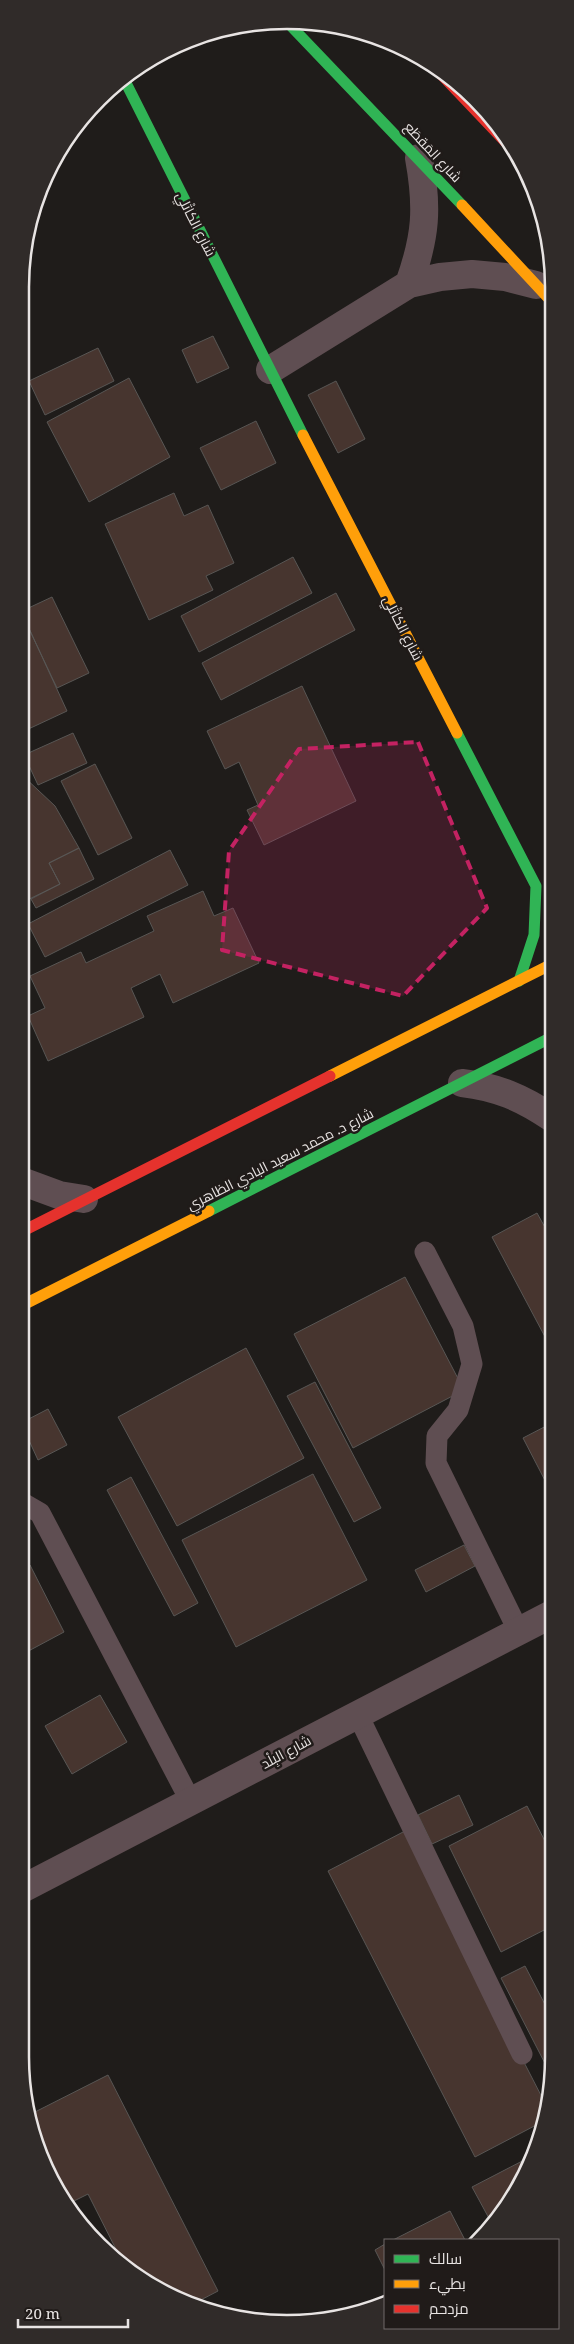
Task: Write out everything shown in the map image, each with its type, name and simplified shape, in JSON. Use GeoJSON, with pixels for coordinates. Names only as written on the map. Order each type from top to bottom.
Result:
{"type":"FeatureCollection","features":[{"type":"Feature","properties":{"kind":"main road","name":"شارع المَقطَع"},"geometry":{"type":"LineString","coordinates":[[293,29],[419,158],[544,294]]}},
{"type":"Feature","properties":{"kind":"main road","name":"شارع الكاتْلي"},"geometry":{"type":"LineString","coordinates":[[127,85],[270,370],[544,891],[538,911],[529,959],[519,981]]}},
{"type":"Feature","properties":{"kind":"main road"},"geometry":{"type":"LineString","coordinates":[[466,101],[476,111]]}},
{"type":"Feature","properties":{"kind":"main road"},"geometry":{"type":"LineString","coordinates":[[29,1228],[545,968]]}},
{"type":"Feature","properties":{"kind":"main road","name":"شارع د. محمد سعيد البادي الظاهري"},"geometry":{"type":"LineString","coordinates":[[29,1302],[545,1041]]}},
{"type":"Feature","properties":{"kind":"street"},"geometry":{"type":"LineString","coordinates":[[408,284],[420,254],[425,222],[425,190],[419,158]]}},
{"type":"Feature","properties":{"kind":"street"},"geometry":{"type":"LineString","coordinates":[[270,370],[408,284],[440,277],[472,274],[505,277],[544,294]]}},
{"type":"Feature","properties":{"kind":"street"},"geometry":{"type":"LineString","coordinates":[[462,1083],[486,1086],[510,1093],[545,1113]]}},
{"type":"Feature","properties":{"kind":"street"},"geometry":{"type":"LineString","coordinates":[[29,1184],[59,1195],[84,1199]]}},
{"type":"Feature","properties":{"kind":"street","name":"شارع البِلْد"},"geometry":{"type":"LineString","coordinates":[[29,1885],[545,1618]]}},
{"type":"Feature","properties":{"kind":"lane"},"geometry":{"type":"LineString","coordinates":[[425,1252],[463,1326],[472,1364],[458,1410],[437,1436],[436,1463],[519,1632]]}},
{"type":"Feature","properties":{"kind":"lane"},"geometry":{"type":"LineString","coordinates":[[29,1507],[40,1513],[191,1802]]}},
{"type":"Feature","properties":{"kind":"lane"},"geometry":{"type":"LineString","coordinates":[[358,1715],[522,2054]]}},
{"type":"Feature","properties":{"kind":"highlighted area"},"geometry":{"type":"Polygon","coordinates":[[[418,742],[487,908],[403,996],[222,950],[229,851],[299,749],[418,742]]]}},
{"type":"Feature","properties":{"kind":"building"},"geometry":{"type":"Polygon","coordinates":[[[213,336],[229,368],[197,383],[182,350],[213,336]]]}},
{"type":"Feature","properties":{"kind":"building"},"geometry":{"type":"Polygon","coordinates":[[[98,348],[114,381],[45,415],[29,381],[98,348]]]}},
{"type":"Feature","properties":{"kind":"building"},"geometry":{"type":"Polygon","coordinates":[[[129,378],[170,457],[89,502],[47,422],[129,378]]]}},
{"type":"Feature","properties":{"kind":"building"},"geometry":{"type":"Polygon","coordinates":[[[336,381],[365,439],[338,453],[308,395],[336,381]]]}},
{"type":"Feature","properties":{"kind":"building"},"geometry":{"type":"Polygon","coordinates":[[[256,421],[276,463],[221,490],[200,448],[256,421]]]}},
{"type":"Feature","properties":{"kind":"building"},"geometry":{"type":"Polygon","coordinates":[[[174,493],[184,516],[208,505],[234,563],[206,576],[213,590],[149,620],[105,524],[174,493]]]}},
{"type":"Feature","properties":{"kind":"building"},"geometry":{"type":"Polygon","coordinates":[[[293,557],[312,593],[199,652],[181,616],[293,557]]]}},
{"type":"Feature","properties":{"kind":"building"},"geometry":{"type":"Polygon","coordinates":[[[336,593],[355,630],[221,700],[202,663],[336,593]]]}},
{"type":"Feature","properties":{"kind":"building"},"geometry":{"type":"Polygon","coordinates":[[[52,597],[89,673],[57,688],[29,629],[29,608],[52,597]]]}},
{"type":"Feature","properties":{"kind":"building"},"geometry":{"type":"Polygon","coordinates":[[[29,628],[67,711],[29,729],[29,628]]]}},
{"type":"Feature","properties":{"kind":"building"},"geometry":{"type":"Polygon","coordinates":[[[302,686],[356,801],[264,845],[247,810],[258,805],[239,762],[225,769],[207,731],[302,686]]]}},
{"type":"Feature","properties":{"kind":"building"},"geometry":{"type":"Polygon","coordinates":[[[73,733],[87,763],[38,785],[29,766],[29,753],[73,733]]]}},
{"type":"Feature","properties":{"kind":"building"},"geometry":{"type":"Polygon","coordinates":[[[95,764],[132,838],[98,855],[61,781],[95,764]]]}},
{"type":"Feature","properties":{"kind":"building"},"geometry":{"type":"Polygon","coordinates":[[[29,782],[55,806],[79,848],[49,863],[60,884],[29,899],[29,782]]]}},
{"type":"Feature","properties":{"kind":"building"},"geometry":{"type":"Polygon","coordinates":[[[79,848],[94,879],[36,908],[31,899],[60,884],[49,863],[79,848]]]}},
{"type":"Feature","properties":{"kind":"building"},"geometry":{"type":"Polygon","coordinates":[[[170,850],[188,885],[45,957],[29,923],[170,850]]]}},
{"type":"Feature","properties":{"kind":"building"},"geometry":{"type":"Polygon","coordinates":[[[203,891],[214,916],[233,908],[259,963],[173,1003],[160,974],[131,988],[144,1017],[48,1061],[29,1018],[29,1016],[45,1008],[30,976],[81,952],[86,963],[154,931],[147,916],[203,891]]]}},
{"type":"Feature","properties":{"kind":"building"},"geometry":{"type":"Polygon","coordinates":[[[537,1213],[545,1227],[545,1337],[492,1237],[537,1213]]]}},
{"type":"Feature","properties":{"kind":"building"},"geometry":{"type":"Polygon","coordinates":[[[405,1277],[464,1390],[353,1448],[294,1334],[405,1277]]]}},
{"type":"Feature","properties":{"kind":"building"},"geometry":{"type":"Polygon","coordinates":[[[246,1348],[304,1458],[177,1526],[118,1417],[246,1348]]]}},
{"type":"Feature","properties":{"kind":"building"},"geometry":{"type":"Polygon","coordinates":[[[315,1382],[381,1508],[354,1522],[287,1396],[315,1382]]]}},
{"type":"Feature","properties":{"kind":"building"},"geometry":{"type":"Polygon","coordinates":[[[48,1409],[67,1445],[38,1460],[29,1440],[29,1419],[48,1409]]]}},
{"type":"Feature","properties":{"kind":"building"},"geometry":{"type":"Polygon","coordinates":[[[545,1427],[545,1480],[523,1438],[545,1427]]]}},
{"type":"Feature","properties":{"kind":"building"},"geometry":{"type":"Polygon","coordinates":[[[313,1474],[367,1580],[236,1647],[182,1540],[313,1474]]]}},
{"type":"Feature","properties":{"kind":"building"},"geometry":{"type":"Polygon","coordinates":[[[131,1477],[198,1603],[174,1616],[107,1490],[131,1477]]]}},
{"type":"Feature","properties":{"kind":"building"},"geometry":{"type":"Polygon","coordinates":[[[464,1545],[475,1566],[426,1592],[415,1570],[464,1545]]]}},
{"type":"Feature","properties":{"kind":"building"},"geometry":{"type":"Polygon","coordinates":[[[29,1566],[64,1632],[29,1651],[29,1566]]]}},
{"type":"Feature","properties":{"kind":"building"},"geometry":{"type":"Polygon","coordinates":[[[100,1695],[127,1742],[72,1774],[45,1726],[100,1695]]]}},
{"type":"Feature","properties":{"kind":"building"},"geometry":{"type":"Polygon","coordinates":[[[459,1795],[473,1825],[432,1844],[418,1815],[459,1795]]]}},
{"type":"Feature","properties":{"kind":"building"},"geometry":{"type":"Polygon","coordinates":[[[527,1806],[545,1841],[545,1930],[501,1952],[449,1846],[527,1806]]]}},
{"type":"Feature","properties":{"kind":"building"},"geometry":{"type":"Polygon","coordinates":[[[405,1831],[542,2097],[536,2125],[475,2157],[328,1871],[405,1831]]]}},
{"type":"Feature","properties":{"kind":"building"},"geometry":{"type":"Polygon","coordinates":[[[525,1966],[545,2005],[545,2063],[501,1978],[525,1966]]]}},
{"type":"Feature","properties":{"kind":"building"},"geometry":{"type":"Polygon","coordinates":[[[108,2075],[218,2291],[200,2300],[188,2296],[158,2281],[117,2251],[88,2194],[73,2201],[63,2186],[48,2156],[35,2112],[108,2075]]]}},
{"type":"Feature","properties":{"kind":"building"},"geometry":{"type":"Polygon","coordinates":[[[524,2160],[511,2186],[489,2218],[472,2187],[524,2160]]]}},
{"type":"Feature","properties":{"kind":"building"},"geometry":{"type":"Polygon","coordinates":[[[450,2211],[464,2239],[395,2239],[450,2211]]]}},
{"type":"Feature","properties":{"kind":"building"},"geometry":{"type":"Polygon","coordinates":[[[384,2245],[384,2268],[375,2250],[384,2245]]]}},
{"type":"Feature","properties":{"kind":"traffic: fast"},"geometry":{"type":"LineString","coordinates":[[294,29],[462,205]]}},
{"type":"Feature","properties":{"kind":"traffic: fast"},"geometry":{"type":"LineString","coordinates":[[127,85],[303,435]]}},
{"type":"Feature","properties":{"kind":"traffic: fast"},"geometry":{"type":"LineString","coordinates":[[457,733],[536,886],[534,935],[519,981]]}},
{"type":"Feature","properties":{"kind":"traffic: fast"},"geometry":{"type":"LineString","coordinates":[[209,1211],[545,1041]]}},
{"type":"Feature","properties":{"kind":"traffic: slow"},"geometry":{"type":"LineString","coordinates":[[462,205],[545,294]]}},
{"type":"Feature","properties":{"kind":"traffic: slow"},"geometry":{"type":"LineString","coordinates":[[303,435],[457,733]]}},
{"type":"Feature","properties":{"kind":"traffic: slow"},"geometry":{"type":"LineString","coordinates":[[330,1076],[545,968]]}},
{"type":"Feature","properties":{"kind":"traffic: slow"},"geometry":{"type":"LineString","coordinates":[[29,1302],[209,1211]]}},
{"type":"Feature","properties":{"kind":"traffic: jam"},"geometry":{"type":"LineString","coordinates":[[467,101],[476,110]]}},
{"type":"Feature","properties":{"kind":"traffic: jam"},"geometry":{"type":"LineString","coordinates":[[29,1228],[330,1076]]}}]}
